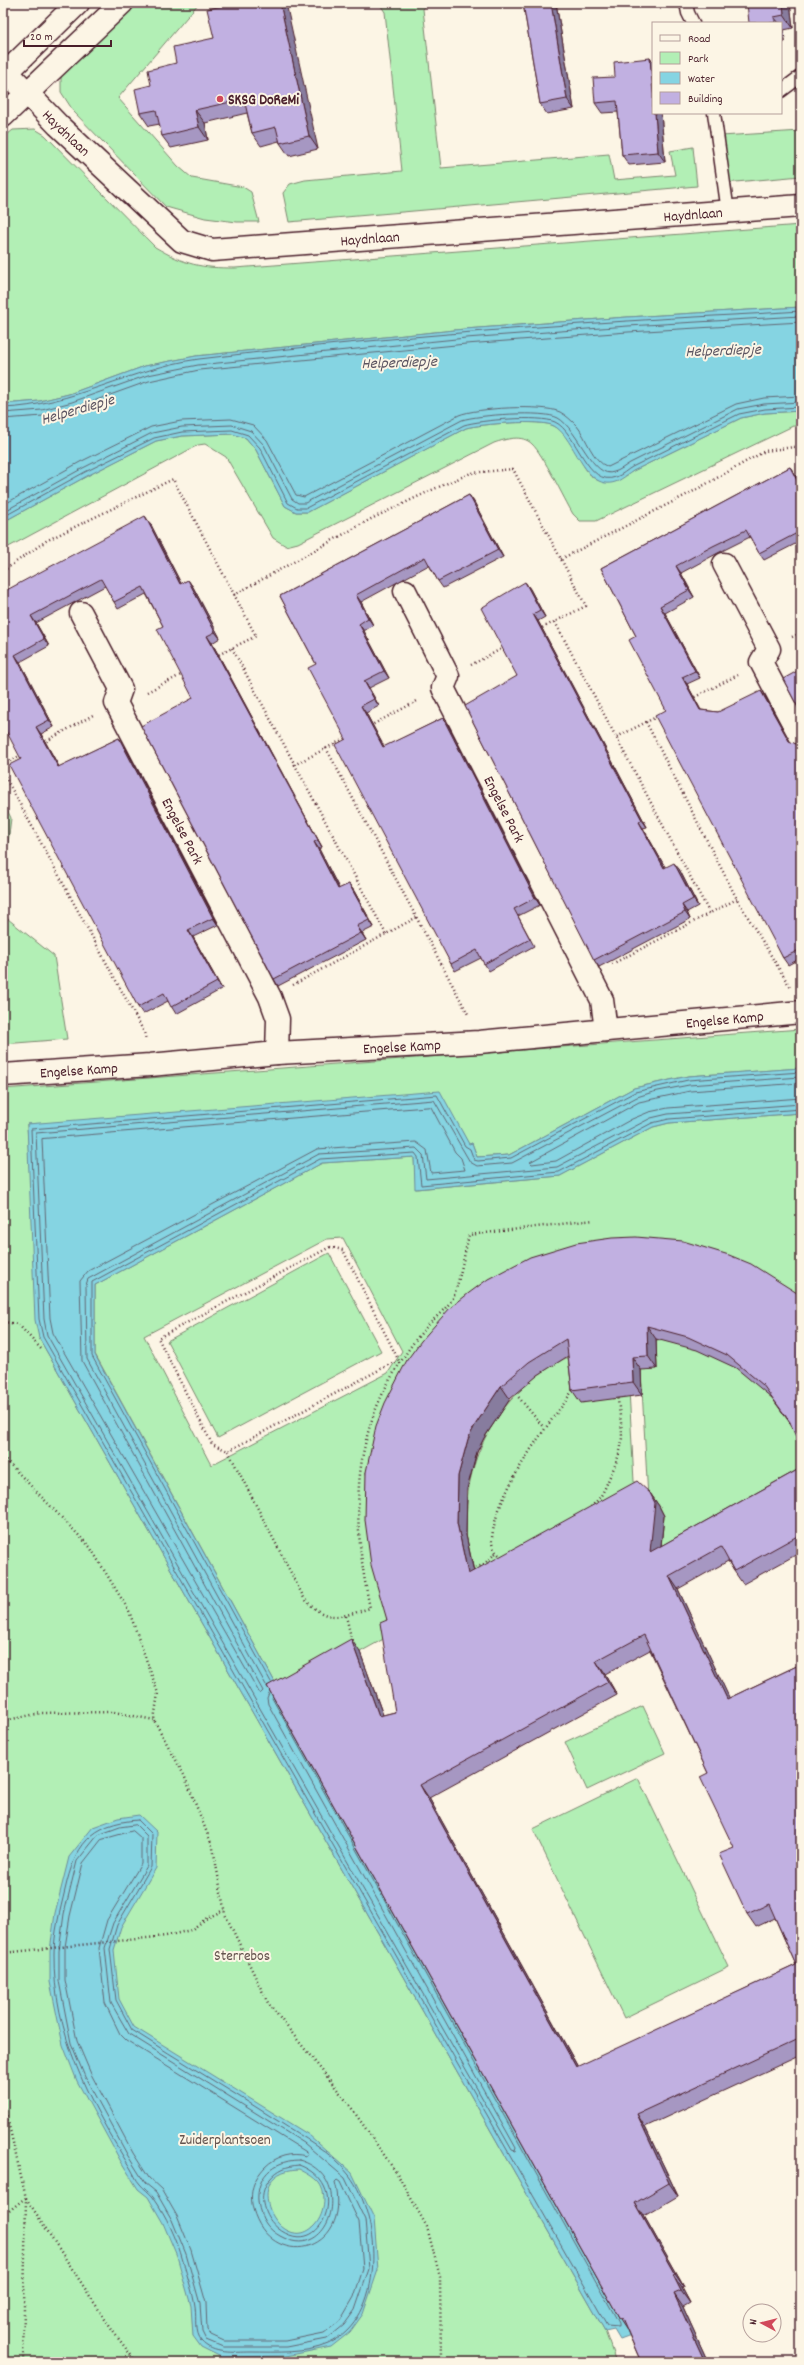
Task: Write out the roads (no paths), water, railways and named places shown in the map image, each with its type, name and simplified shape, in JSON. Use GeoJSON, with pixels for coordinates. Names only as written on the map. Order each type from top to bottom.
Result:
{"type":"FeatureCollection","features":[{"type":"Feature","properties":{"kind":"street"},"geometry":{"type":"LineString","coordinates":[[5,74],[78,3]]}},
{"type":"Feature","properties":{"kind":"street"},"geometry":{"type":"LineString","coordinates":[[3,116],[28,94],[122,3]]}},
{"type":"Feature","properties":{"kind":"street","name":"Haydnlaan"},"geometry":{"type":"LineString","coordinates":[[5,74],[28,94],[182,241],[212,250],[801,206]]}},
{"type":"Feature","properties":{"kind":"street"},"geometry":{"type":"LineString","coordinates":[[724,564],[769,649],[762,662],[801,738]]}},
{"type":"Feature","properties":{"kind":"street","name":"Engelse Park"},"geometry":{"type":"LineString","coordinates":[[404,591],[445,682],[602,1000],[606,1030]]}},
{"type":"Feature","properties":{"kind":"street","name":"Engelse Park"},"geometry":{"type":"LineString","coordinates":[[80,613],[121,690],[116,703],[270,997],[278,1019],[277,1053]]}},
{"type":"Feature","properties":{"kind":"street","name":"Engelse Kamp"},"geometry":{"type":"LineString","coordinates":[[3,1075],[150,1065],[277,1053],[479,1042],[801,1012]]}},
{"type":"Feature","properties":{"kind":"lane"},"geometry":{"type":"LineString","coordinates":[[686,3],[688,13],[692,22]]}},
{"type":"Feature","properties":{"kind":"lane"},"geometry":{"type":"LineString","coordinates":[[782,90],[801,76]]}},
{"type":"Feature","properties":{"kind":"lane"},"geometry":{"type":"LineString","coordinates":[[714,114],[728,212]]}},
{"type":"Feature","properties":{"kind":"water","name":"Helperdiepje"},"geometry":{"type":"Polygon","coordinates":[[[801,307],[801,411],[765,413],[741,418],[633,471],[618,481],[607,483],[597,480],[589,473],[562,432],[554,426],[537,423],[484,425],[466,428],[308,512],[296,512],[285,506],[256,450],[246,438],[232,434],[182,436],[156,441],[87,476],[3,522],[3,404],[40,401],[69,394],[145,366],[196,356],[465,329],[627,317],[801,307]]]}},
{"type":"Feature","properties":{"kind":"water"},"geometry":{"type":"Polygon","coordinates":[[[801,1068],[801,1113],[669,1123],[653,1127],[560,1176],[415,1189],[414,1157],[322,1163],[95,1285],[95,1355],[282,1695],[276,1699],[631,2335],[620,2339],[614,2329],[605,2331],[39,1338],[35,1320],[27,1124],[440,1091],[469,1144],[472,1143],[477,1157],[509,1155],[634,1088],[688,1076],[801,1068]]]}},
{"type":"Feature","properties":{"kind":"water"},"geometry":{"type":"Polygon","coordinates":[[[139,1815],[157,1832],[156,1868],[121,1927],[114,1950],[119,1999],[134,2027],[309,2135],[352,2173],[374,2218],[378,2270],[363,2314],[350,2332],[331,2347],[286,2356],[221,2357],[201,2347],[193,2336],[191,2306],[177,2256],[163,2223],[148,2197],[138,2189],[120,2160],[77,2081],[63,2045],[50,1982],[50,1951],[55,1913],[69,1857],[93,1827],[118,1818],[139,1815]],[[299,2169],[280,2173],[270,2183],[267,2196],[270,2210],[277,2222],[288,2231],[300,2233],[313,2227],[317,2223],[324,2206],[324,2200],[322,2188],[319,2183],[299,2169]]]}},
{"type":"Feature","properties":{"kind":"place","name":"SKSG DoReMi"},"geometry":{"type":"Point","coordinates":[220,99]}},
{"type":"Feature","properties":{"kind":"park label","name":"Sterrebos"},"geometry":{"type":"Point","coordinates":[242,1955]}},
{"type":"Feature","properties":{"kind":"park label","name":"Zuiderplantsoen"},"geometry":{"type":"Point","coordinates":[225,2139]}}]}
